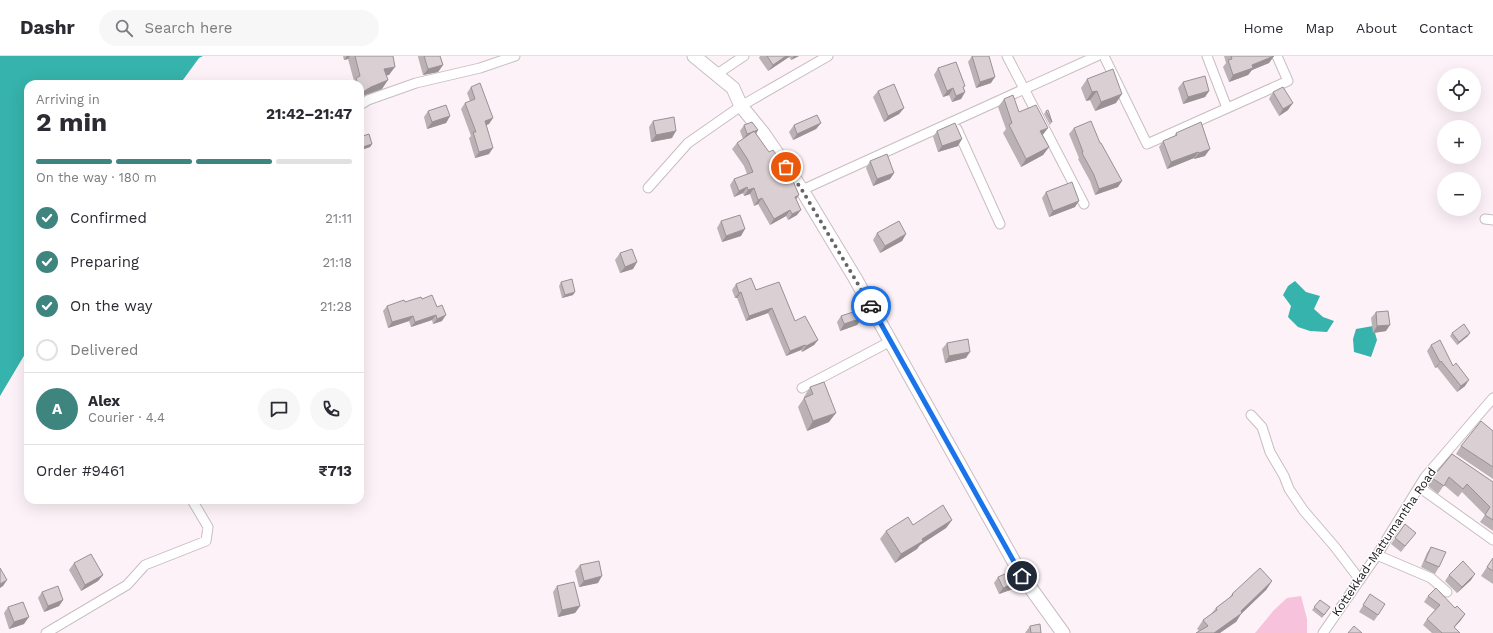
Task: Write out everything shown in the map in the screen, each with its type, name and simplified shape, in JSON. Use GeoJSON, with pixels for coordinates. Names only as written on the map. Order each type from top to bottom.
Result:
{"type":"FeatureCollection","features":[{"type":"Feature","properties":{"kind":"main road"},"geometry":{"type":"LineString","coordinates":[[694,56],[733,88],[741,106],[763,133],[802,190],[891,341],[1022,576],[1063,633]]}},
{"type":"Feature","properties":{"kind":"street"},"geometry":{"type":"LineString","coordinates":[[364,102],[416,83],[480,68],[515,56]]}},
{"type":"Feature","properties":{"kind":"street"},"geometry":{"type":"LineString","coordinates":[[717,74],[744,56]]}},
{"type":"Feature","properties":{"kind":"street"},"geometry":{"type":"LineString","coordinates":[[648,188],[688,143],[741,106],[828,56]]}},
{"type":"Feature","properties":{"kind":"street"},"geometry":{"type":"LineString","coordinates":[[1007,56],[1023,90],[1084,204]]}},
{"type":"Feature","properties":{"kind":"street"},"geometry":{"type":"LineString","coordinates":[[802,190],[1097,56]]}},
{"type":"Feature","properties":{"kind":"street"},"geometry":{"type":"LineString","coordinates":[[1104,56],[1148,144],[1288,81],[1277,56]]}},
{"type":"Feature","properties":{"kind":"street"},"geometry":{"type":"LineString","coordinates":[[1207,56],[1227,108]]}},
{"type":"Feature","properties":{"kind":"street"},"geometry":{"type":"LineString","coordinates":[[953,121],[1000,224]]}},
{"type":"Feature","properties":{"kind":"street"},"geometry":{"type":"LineString","coordinates":[[802,388],[891,341]]}},
{"type":"Feature","properties":{"kind":"street","name":"Kottekkad-Mattumantha Road"},"geometry":{"type":"LineString","coordinates":[[1323,633],[1377,556],[1425,477],[1448,456],[1493,398]]}},
{"type":"Feature","properties":{"kind":"street"},"geometry":{"type":"LineString","coordinates":[[1251,415],[1262,426],[1270,452],[1284,476],[1289,489],[1304,511],[1335,547],[1360,580]]}},
{"type":"Feature","properties":{"kind":"street"},"geometry":{"type":"LineString","coordinates":[[1418,487],[1493,540]]}},
{"type":"Feature","properties":{"kind":"street"},"geometry":{"type":"LineString","coordinates":[[46,633],[127,585],[145,565],[206,540],[208,527],[194,504]]}},
{"type":"Feature","properties":{"kind":"street"},"geometry":{"type":"LineString","coordinates":[[1377,556],[1431,578],[1447,592]]}},
{"type":"Feature","properties":{"kind":"shaded area"},"geometry":{"type":"Polygon","coordinates":[[[1301,596],[1307,619],[1307,633],[1255,633],[1274,610],[1287,598],[1301,596]]]}},
{"type":"Feature","properties":{"kind":"water"},"geometry":{"type":"Polygon","coordinates":[[[0,56],[203,56],[199,58],[183,80],[24,80],[24,356],[0,396],[0,56]]]}},
{"type":"Feature","properties":{"kind":"water"},"geometry":{"type":"Polygon","coordinates":[[[1295,281],[1306,292],[1320,296],[1314,309],[1323,317],[1334,321],[1327,332],[1310,331],[1298,327],[1288,317],[1291,306],[1283,295],[1288,286],[1295,281]]]}},
{"type":"Feature","properties":{"kind":"water"},"geometry":{"type":"Polygon","coordinates":[[[1373,326],[1377,340],[1371,357],[1354,352],[1353,339],[1356,329],[1373,326]]]}},
{"type":"Feature","properties":{"kind":"building"},"geometry":{"type":"Polygon","coordinates":[[[355,56],[393,56],[395,67],[384,69],[388,80],[364,91],[364,80],[357,80],[356,78],[360,76],[355,56]]]}},
{"type":"Feature","properties":{"kind":"building"},"geometry":{"type":"Polygon","coordinates":[[[424,56],[440,56],[443,65],[428,69],[424,56]]]}},
{"type":"Feature","properties":{"kind":"building"},"geometry":{"type":"Polygon","coordinates":[[[767,56],[786,56],[773,65],[767,56]]]}},
{"type":"Feature","properties":{"kind":"building"},"geometry":{"type":"Polygon","coordinates":[[[972,56],[989,56],[995,77],[980,82],[972,56]]]}},
{"type":"Feature","properties":{"kind":"building"},"geometry":{"type":"Polygon","coordinates":[[[1231,56],[1274,56],[1252,65],[1253,68],[1233,75],[1228,60],[1232,59],[1231,56]]]}},
{"type":"Feature","properties":{"kind":"building"},"geometry":{"type":"Polygon","coordinates":[[[956,62],[965,86],[963,87],[965,92],[956,96],[953,88],[947,91],[938,68],[956,62]]]}},
{"type":"Feature","properties":{"kind":"building"},"geometry":{"type":"Polygon","coordinates":[[[1113,69],[1122,94],[1101,102],[1097,91],[1092,92],[1087,79],[1113,69]]]}},
{"type":"Feature","properties":{"kind":"building"},"geometry":{"type":"Polygon","coordinates":[[[1205,76],[1209,91],[1188,97],[1183,82],[1205,76]]]}},
{"type":"Feature","properties":{"kind":"building"},"geometry":{"type":"Polygon","coordinates":[[[480,83],[493,118],[485,121],[493,148],[479,152],[473,132],[476,132],[465,103],[475,99],[471,87],[480,83]]]}},
{"type":"Feature","properties":{"kind":"building"},"geometry":{"type":"Polygon","coordinates":[[[894,84],[904,108],[888,116],[878,91],[894,84]]]}},
{"type":"Feature","properties":{"kind":"building"},"geometry":{"type":"Polygon","coordinates":[[[1283,87],[1293,103],[1283,109],[1273,92],[1283,87]]]}},
{"type":"Feature","properties":{"kind":"building"},"geometry":{"type":"Polygon","coordinates":[[[1013,95],[1019,112],[1036,105],[1048,128],[1040,131],[1049,147],[1026,159],[1009,125],[1012,123],[1004,99],[1013,95]]]}},
{"type":"Feature","properties":{"kind":"building"},"geometry":{"type":"Polygon","coordinates":[[[446,105],[450,116],[432,122],[428,111],[446,105]]]}},
{"type":"Feature","properties":{"kind":"building"},"geometry":{"type":"Polygon","coordinates":[[[1048,110],[1052,122],[1046,111],[1048,110]]]}},
{"type":"Feature","properties":{"kind":"building"},"geometry":{"type":"Polygon","coordinates":[[[817,115],[821,123],[797,134],[794,125],[817,115]]]}},
{"type":"Feature","properties":{"kind":"building"},"geometry":{"type":"Polygon","coordinates":[[[674,117],[676,131],[656,135],[653,121],[674,117]]]}},
{"type":"Feature","properties":{"kind":"building"},"geometry":{"type":"Polygon","coordinates":[[[1091,121],[1100,143],[1122,181],[1099,189],[1094,175],[1082,153],[1083,152],[1074,128],[1091,121]]]}},
{"type":"Feature","properties":{"kind":"building"},"geometry":{"type":"Polygon","coordinates":[[[752,122],[758,130],[747,134],[744,125],[752,122]]]}},
{"type":"Feature","properties":{"kind":"building"},"geometry":{"type":"Polygon","coordinates":[[[1201,122],[1210,149],[1171,162],[1163,141],[1177,135],[1176,133],[1201,122]]]}},
{"type":"Feature","properties":{"kind":"building"},"geometry":{"type":"Polygon","coordinates":[[[955,123],[962,139],[942,146],[937,131],[955,123]]]}},
{"type":"Feature","properties":{"kind":"building"},"geometry":{"type":"Polygon","coordinates":[[[754,131],[769,152],[773,150],[790,174],[799,195],[795,197],[801,210],[792,214],[790,210],[774,219],[762,198],[758,200],[754,188],[748,190],[747,187],[739,191],[734,179],[753,172],[748,160],[737,143],[754,131]]]}},
{"type":"Feature","properties":{"kind":"building"},"geometry":{"type":"Polygon","coordinates":[[[369,134],[372,144],[364,147],[364,136],[369,134]]]}},
{"type":"Feature","properties":{"kind":"building"},"geometry":{"type":"Polygon","coordinates":[[[887,154],[894,173],[877,179],[870,161],[887,154]]]}},
{"type":"Feature","properties":{"kind":"building"},"geometry":{"type":"Polygon","coordinates":[[[1072,182],[1079,201],[1053,211],[1046,192],[1072,182]]]}},
{"type":"Feature","properties":{"kind":"building"},"geometry":{"type":"Polygon","coordinates":[[[740,215],[745,229],[726,236],[721,221],[740,215]]]}},
{"type":"Feature","properties":{"kind":"building"},"geometry":{"type":"Polygon","coordinates":[[[899,221],[906,234],[885,246],[877,233],[899,221]]]}},
{"type":"Feature","properties":{"kind":"building"},"geometry":{"type":"Polygon","coordinates":[[[632,249],[637,262],[625,267],[620,253],[632,249]]]}},
{"type":"Feature","properties":{"kind":"building"},"geometry":{"type":"Polygon","coordinates":[[[751,278],[756,290],[779,282],[795,321],[805,316],[818,340],[790,351],[772,308],[749,316],[741,292],[739,293],[736,284],[751,278]]]}},
{"type":"Feature","properties":{"kind":"building"},"geometry":{"type":"Polygon","coordinates":[[[572,279],[575,292],[565,295],[561,282],[572,279]]]}},
{"type":"Feature","properties":{"kind":"building"},"geometry":{"type":"Polygon","coordinates":[[[432,295],[437,307],[442,305],[446,315],[437,319],[436,315],[415,322],[413,316],[392,322],[387,306],[404,300],[405,302],[421,297],[422,299],[432,295]]]}},
{"type":"Feature","properties":{"kind":"building"},"geometry":{"type":"Polygon","coordinates":[[[859,310],[862,318],[844,324],[841,316],[859,310]]]}},
{"type":"Feature","properties":{"kind":"building"},"geometry":{"type":"Polygon","coordinates":[[[1388,311],[1390,325],[1377,326],[1376,312],[1388,311]]]}},
{"type":"Feature","properties":{"kind":"building"},"geometry":{"type":"Polygon","coordinates":[[[1464,324],[1470,333],[1459,342],[1452,333],[1464,324]]]}},
{"type":"Feature","properties":{"kind":"building"},"geometry":{"type":"Polygon","coordinates":[[[968,339],[970,352],[949,356],[947,343],[968,339]]]}},
{"type":"Feature","properties":{"kind":"building"},"geometry":{"type":"Polygon","coordinates":[[[1440,340],[1453,366],[1456,363],[1469,380],[1461,386],[1441,361],[1440,362],[1431,345],[1440,340]]]}},
{"type":"Feature","properties":{"kind":"building"},"geometry":{"type":"Polygon","coordinates":[[[824,382],[836,413],[813,421],[804,398],[813,394],[810,387],[824,382]]]}},
{"type":"Feature","properties":{"kind":"building"},"geometry":{"type":"Polygon","coordinates":[[[1481,421],[1493,431],[1493,467],[1461,446],[1481,421]]]}},
{"type":"Feature","properties":{"kind":"building"},"geometry":{"type":"Polygon","coordinates":[[[1452,454],[1493,482],[1493,520],[1485,515],[1490,507],[1467,484],[1463,489],[1449,477],[1444,486],[1432,478],[1452,454]]]}},
{"type":"Feature","properties":{"kind":"building"},"geometry":{"type":"Polygon","coordinates":[[[943,505],[952,520],[922,539],[923,541],[901,554],[886,531],[908,517],[913,525],[943,505]]]}},
{"type":"Feature","properties":{"kind":"building"},"geometry":{"type":"Polygon","coordinates":[[[1405,524],[1416,533],[1405,546],[1395,538],[1405,524]]]}},
{"type":"Feature","properties":{"kind":"building"},"geometry":{"type":"Polygon","coordinates":[[[1431,547],[1446,552],[1439,567],[1425,561],[1431,547]]]}},
{"type":"Feature","properties":{"kind":"building"},"geometry":{"type":"Polygon","coordinates":[[[91,554],[103,575],[85,585],[74,563],[91,554]]]}},
{"type":"Feature","properties":{"kind":"building"},"geometry":{"type":"Polygon","coordinates":[[[1493,558],[1493,571],[1487,567],[1493,558]]]}},
{"type":"Feature","properties":{"kind":"building"},"geometry":{"type":"Polygon","coordinates":[[[599,561],[602,576],[584,581],[580,565],[599,561]]]}},
{"type":"Feature","properties":{"kind":"building"},"geometry":{"type":"Polygon","coordinates":[[[1463,561],[1475,574],[1462,587],[1449,575],[1463,561]]]}},
{"type":"Feature","properties":{"kind":"building"},"geometry":{"type":"Polygon","coordinates":[[[0,568],[7,580],[0,584],[0,568]]]}},
{"type":"Feature","properties":{"kind":"building"},"geometry":{"type":"Polygon","coordinates":[[[1260,568],[1272,581],[1241,611],[1242,613],[1214,633],[1196,633],[1208,626],[1203,620],[1217,610],[1216,608],[1233,595],[1232,594],[1260,568]]]}},
{"type":"Feature","properties":{"kind":"building"},"geometry":{"type":"Polygon","coordinates":[[[1012,571],[1017,582],[1003,588],[998,577],[1012,571]]]}},
{"type":"Feature","properties":{"kind":"building"},"geometry":{"type":"Polygon","coordinates":[[[574,582],[580,606],[562,610],[557,586],[574,582]]]}},
{"type":"Feature","properties":{"kind":"building"},"geometry":{"type":"Polygon","coordinates":[[[58,586],[63,600],[48,606],[42,592],[58,586]]]}},
{"type":"Feature","properties":{"kind":"building"},"geometry":{"type":"Polygon","coordinates":[[[1436,588],[1455,608],[1457,606],[1465,614],[1454,627],[1460,633],[1442,633],[1427,619],[1440,605],[1428,596],[1436,588]]]}},
{"type":"Feature","properties":{"kind":"building"},"geometry":{"type":"Polygon","coordinates":[[[1370,594],[1385,604],[1378,615],[1363,605],[1370,594]]]}},
{"type":"Feature","properties":{"kind":"building"},"geometry":{"type":"Polygon","coordinates":[[[1320,600],[1330,607],[1324,615],[1314,607],[1320,600]]]}},
{"type":"Feature","properties":{"kind":"building"},"geometry":{"type":"Polygon","coordinates":[[[23,602],[29,617],[14,622],[8,607],[23,602]]]}},
{"type":"Feature","properties":{"kind":"building"},"geometry":{"type":"Polygon","coordinates":[[[1040,624],[1041,633],[1031,633],[1030,626],[1040,624]]]}},
{"type":"Feature","properties":{"kind":"building"},"geometry":{"type":"Polygon","coordinates":[[[1354,626],[1362,633],[1348,633],[1354,626]]]}},
{"type":"Feature","properties":{"kind":"way so far"},"geometry":{"type":"LineString","coordinates":[[786,167],[802,190],[871,306]]}},
{"type":"Feature","properties":{"kind":"route"},"geometry":{"type":"LineString","coordinates":[[871,306],[1022,576]]}}]}
